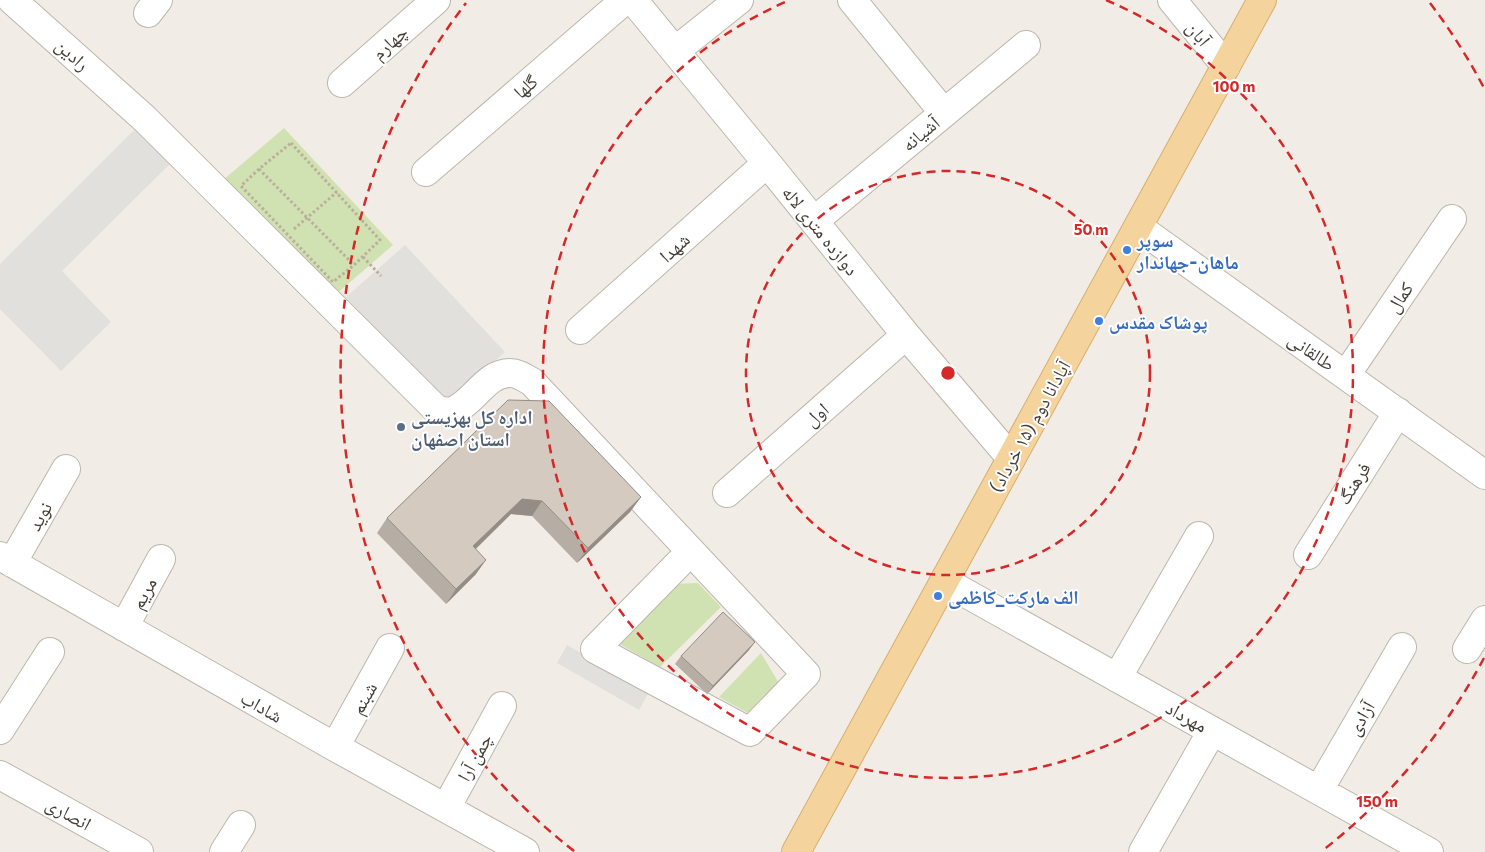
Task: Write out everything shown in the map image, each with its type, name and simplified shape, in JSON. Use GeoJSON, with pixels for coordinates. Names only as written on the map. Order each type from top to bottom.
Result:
{"type":"FeatureCollection","features":[{"type":"Feature","properties":{"kind":"main road","name":"آپادانا دوم (۱۵ خرداد)"},"geometry":{"type":"LineString","coordinates":[[796,852],[1262,0]]}},
{"type":"Feature","properties":{"kind":"street","name":"رادین"},"geometry":{"type":"LineString","coordinates":[[12,0],[134,108],[436,409],[444,412],[455,410],[493,378],[500,375],[511,373],[522,376],[532,382],[806,674],[750,732],[595,649],[690,552]]}},
{"type":"Feature","properties":{"kind":"street","name":"چهارم"},"geometry":{"type":"LineString","coordinates":[[342,83],[436,0]]}},
{"type":"Feature","properties":{"kind":"street","name":"گلها"},"geometry":{"type":"LineString","coordinates":[[426,172],[625,0]]}},
{"type":"Feature","properties":{"kind":"street","name":"دوازده متری لاله"},"geometry":{"type":"LineString","coordinates":[[633,0],[906,335],[1012,458]]}},
{"type":"Feature","properties":{"kind":"street"},"geometry":{"type":"LineString","coordinates":[[675,51],[739,0]]}},
{"type":"Feature","properties":{"kind":"street"},"geometry":{"type":"LineString","coordinates":[[852,0],[944,113]]}},
{"type":"Feature","properties":{"kind":"street","name":"آبان"},"geometry":{"type":"LineString","coordinates":[[1172,0],[1226,66]]}},
{"type":"Feature","properties":{"kind":"street","name":"آشیانه"},"geometry":{"type":"LineString","coordinates":[[814,221],[1026,45]]}},
{"type":"Feature","properties":{"kind":"street","name":"شهدا"},"geometry":{"type":"LineString","coordinates":[[580,330],[767,163]]}},
{"type":"Feature","properties":{"kind":"street","name":"کمال"},"geometry":{"type":"LineString","coordinates":[[1346,375],[1452,219]]}},
{"type":"Feature","properties":{"kind":"street","name":"طالقانی"},"geometry":{"type":"LineString","coordinates":[[1138,227],[1485,475]]}},
{"type":"Feature","properties":{"kind":"street","name":"اول"},"geometry":{"type":"LineString","coordinates":[[727,493],[906,335]]}},
{"type":"Feature","properties":{"kind":"street","name":"فرهنگ"},"geometry":{"type":"LineString","coordinates":[[1308,555],[1398,412]]}},
{"type":"Feature","properties":{"kind":"street","name":"نوید"},"geometry":{"type":"LineString","coordinates":[[6,560],[66,468]]}},
{"type":"Feature","properties":{"kind":"street"},"geometry":{"type":"LineString","coordinates":[[1117,678],[1200,536]]}},
{"type":"Feature","properties":{"kind":"street","name":"مریم"},"geometry":{"type":"LineString","coordinates":[[124,627],[161,559]]}},
{"type":"Feature","properties":{"kind":"street","name":"شاداب"},"geometry":{"type":"LineString","coordinates":[[6,560],[335,747],[525,852]]}},
{"type":"Feature","properties":{"kind":"street","name":"مهرداد"},"geometry":{"type":"LineString","coordinates":[[944,581],[1429,852]]}},
{"type":"Feature","properties":{"kind":"street"},"geometry":{"type":"LineString","coordinates":[[1467,649],[1485,620]]}},
{"type":"Feature","properties":{"kind":"street","name":"آزادی"},"geometry":{"type":"LineString","coordinates":[[1319,790],[1402,647]]}},
{"type":"Feature","properties":{"kind":"street","name":"شبنم"},"geometry":{"type":"LineString","coordinates":[[335,747],[390,648]]}},
{"type":"Feature","properties":{"kind":"street"},"geometry":{"type":"LineString","coordinates":[[0,730],[50,652]]}},
{"type":"Feature","properties":{"kind":"street","name":"چمن آرا"},"geometry":{"type":"LineString","coordinates":[[446,808],[502,706]]}},
{"type":"Feature","properties":{"kind":"street"},"geometry":{"type":"LineString","coordinates":[[1143,852],[1212,731]]}},
{"type":"Feature","properties":{"kind":"street","name":"انصاری"},"geometry":{"type":"LineString","coordinates":[[0,775],[139,852]]}},
{"type":"Feature","properties":{"kind":"street"},"geometry":{"type":"LineString","coordinates":[[224,852],[241,825]]}},
{"type":"Feature","properties":{"kind":"path"},"geometry":{"type":"LineString","coordinates":[[291,143],[380,240],[333,282],[241,186],[259,169],[291,143]]}},
{"type":"Feature","properties":{"kind":"path"},"geometry":{"type":"LineString","coordinates":[[259,169],[354,265]]}},
{"type":"Feature","properties":{"kind":"path"},"geometry":{"type":"LineString","coordinates":[[287,235],[337,192]]}},
{"type":"Feature","properties":{"kind":"path"},"geometry":{"type":"LineString","coordinates":[[363,257],[381,276]]}},
{"type":"Feature","properties":{"kind":"green space"},"geometry":{"type":"Polygon","coordinates":[[[284,128],[393,245],[334,296],[222,181],[284,128]]]}},
{"type":"Feature","properties":{"kind":"green space"},"geometry":{"type":"Polygon","coordinates":[[[698,583],[721,607],[660,667],[618,643],[674,584],[698,583]]]}},
{"type":"Feature","properties":{"kind":"green space"},"geometry":{"type":"Polygon","coordinates":[[[761,653],[780,685],[750,714],[719,697],[761,653]]]}},
{"type":"Feature","properties":{"kind":"shaded area"},"geometry":{"type":"Polygon","coordinates":[[[145,119],[180,154],[62,271],[111,322],[61,371],[0,309],[0,264],[145,119]]]}},
{"type":"Feature","properties":{"kind":"shaded area"},"geometry":{"type":"Polygon","coordinates":[[[405,245],[505,352],[446,405],[346,297],[405,245]]]}},
{"type":"Feature","properties":{"kind":"shaded area"},"geometry":{"type":"Polygon","coordinates":[[[567,645],[649,692],[639,710],[557,663],[567,645]]]}},
{"type":"Feature","properties":{"kind":"building"},"geometry":{"type":"Polygon","coordinates":[[[508,400],[549,401],[641,497],[588,548],[542,501],[522,499],[473,546],[486,560],[456,589],[387,518],[508,400]]]}},
{"type":"Feature","properties":{"kind":"building"},"geometry":{"type":"Polygon","coordinates":[[[723,612],[755,642],[713,686],[681,656],[723,612]]]}},
{"type":"Feature","properties":{"kind":"place","name":"سوپر ماهان-جهاندار"},"geometry":{"type":"Point","coordinates":[1127,250]}},
{"type":"Feature","properties":{"kind":"place","name":"پوشاک مقدس"},"geometry":{"type":"Point","coordinates":[1099,321]}},
{"type":"Feature","properties":{"kind":"place","name":"اداره کل بهزیستی استان اصفهان"},"geometry":{"type":"Point","coordinates":[401,427]}},
{"type":"Feature","properties":{"kind":"place","name":"الف مارکت_کاظمی"},"geometry":{"type":"Point","coordinates":[938,596]}}]}
